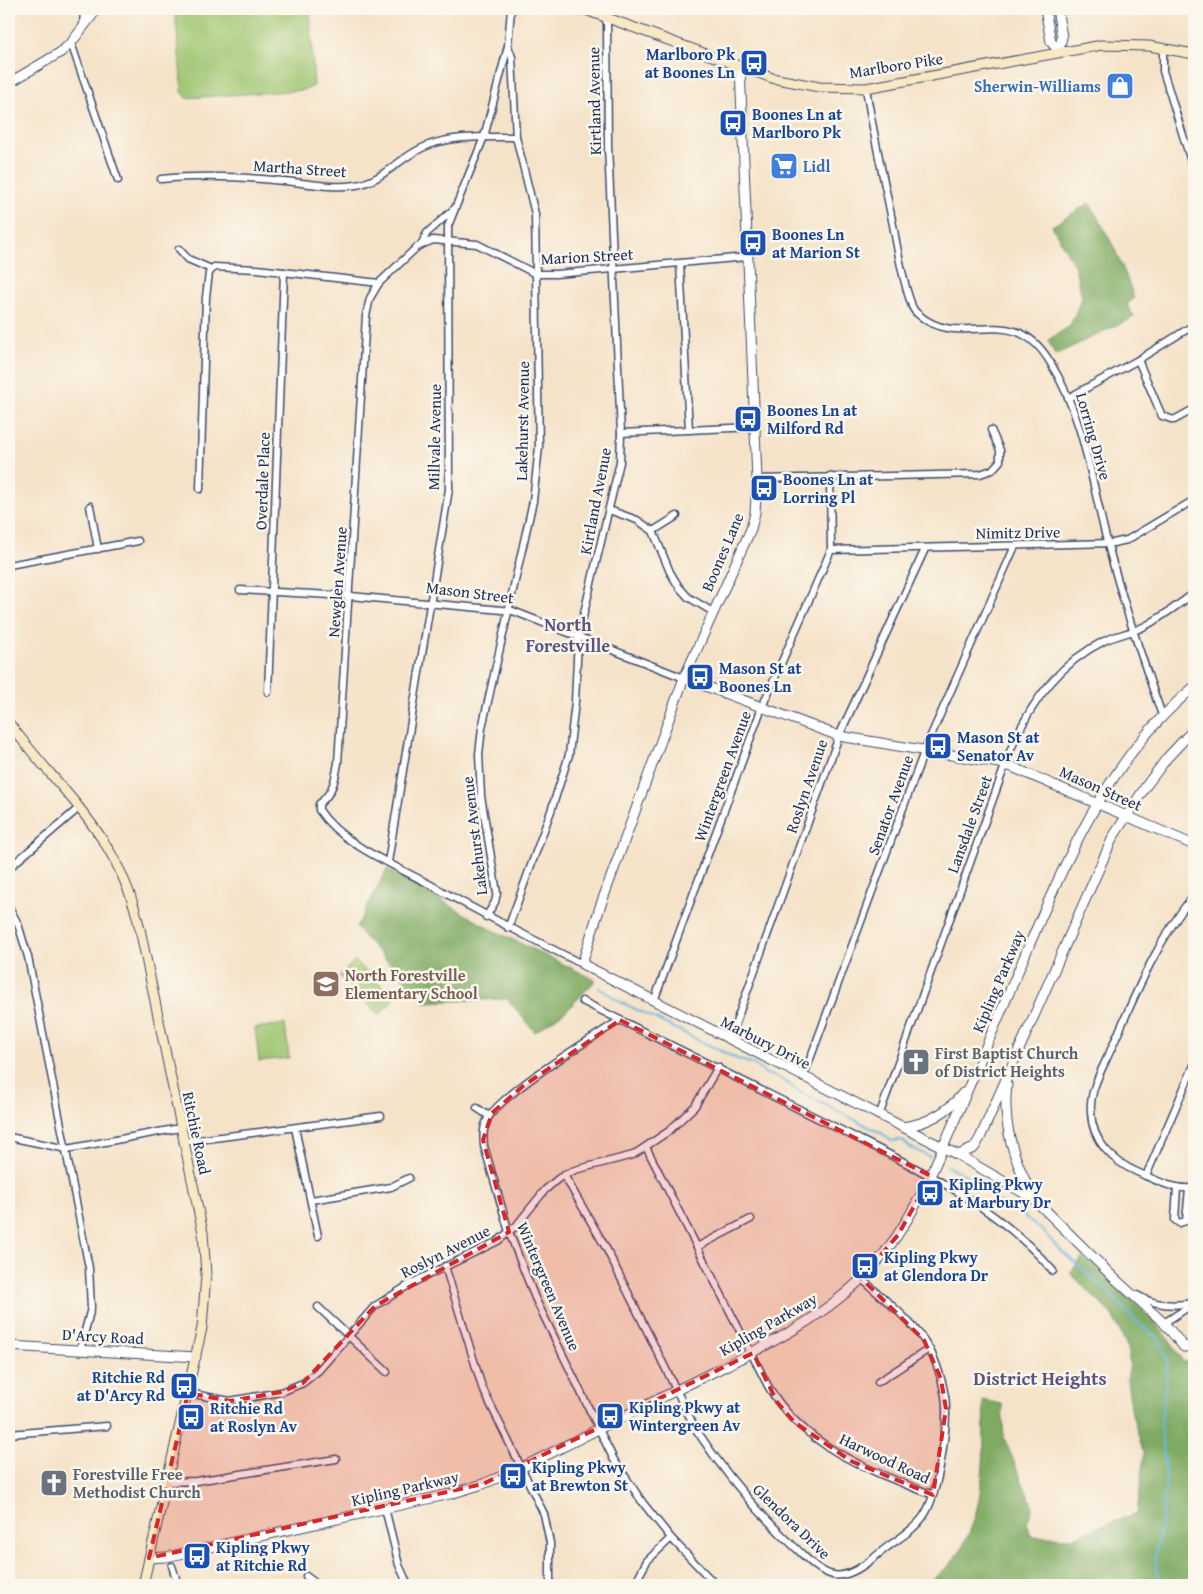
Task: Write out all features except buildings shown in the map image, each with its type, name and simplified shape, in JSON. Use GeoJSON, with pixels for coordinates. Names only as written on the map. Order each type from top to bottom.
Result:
{"type":"FeatureCollection","features":[{"type":"Feature","properties":{"kind":"main road","name":"Marlboro Pike"},"geometry":{"type":"LineString","coordinates":[[583,9],[605,12],[740,67],[772,78],[806,85],[866,88],[1059,52],[1118,44],[1164,48],[1194,54]]}},
{"type":"Feature","properties":{"kind":"main road","name":"Ritchie Road"},"geometry":{"type":"LineString","coordinates":[[9,723],[80,807],[114,856],[133,902],[201,1225],[206,1260],[205,1297],[196,1357],[142,1585]]}},
{"type":"Feature","properties":{"kind":"street"},"geometry":{"type":"LineString","coordinates":[[83,28],[84,9]]}},
{"type":"Feature","properties":{"kind":"street"},"geometry":{"type":"LineString","coordinates":[[9,83],[50,60],[71,43],[97,9]]}},
{"type":"Feature","properties":{"kind":"street","name":"Lakehurst Avenue"},"geometry":{"type":"LineString","coordinates":[[486,917],[495,902],[497,893],[481,796],[479,754],[482,728],[532,501],[538,464],[534,207],[516,137],[512,57],[508,46],[511,9]]}},
{"type":"Feature","properties":{"kind":"street"},"geometry":{"type":"LineString","coordinates":[[1045,9],[1051,42],[1059,52]]}},
{"type":"Feature","properties":{"kind":"street"},"geometry":{"type":"LineString","coordinates":[[1057,9],[1062,37],[1059,52]]}},
{"type":"Feature","properties":{"kind":"street","name":"Kirtland Avenue"},"geometry":{"type":"LineString","coordinates":[[508,928],[551,812],[568,755],[575,702],[578,638],[620,462],[621,433],[608,146],[607,23],[605,12]]}},
{"type":"Feature","properties":{"kind":"street"},"geometry":{"type":"LineString","coordinates":[[71,43],[118,180]]}},
{"type":"Feature","properties":{"kind":"street","name":"Millvale Avenue"},"geometry":{"type":"LineString","coordinates":[[388,862],[447,499],[450,460],[446,240],[448,226],[484,137],[508,46]]}},
{"type":"Feature","properties":{"kind":"street"},"geometry":{"type":"LineString","coordinates":[[1164,48],[1163,71],[1194,171]]}},
{"type":"Feature","properties":{"kind":"street","name":"Boones Lane"},"geometry":{"type":"LineString","coordinates":[[582,964],[600,907],[684,678],[745,544],[754,518],[756,479],[740,67]]}},
{"type":"Feature","properties":{"kind":"street","name":"Lorring Drive"},"geometry":{"type":"LineString","coordinates":[[866,88],[902,265],[914,310],[929,322],[942,328],[960,330],[995,327],[1024,334],[1045,353],[1070,397],[1132,632],[1162,715]]}},
{"type":"Feature","properties":{"kind":"street","name":"Martha Street"},"geometry":{"type":"LineString","coordinates":[[161,179],[236,178],[333,187],[355,186],[379,177],[408,156],[429,145],[484,137],[516,137]]}},
{"type":"Feature","properties":{"kind":"street"},"geometry":{"type":"LineString","coordinates":[[211,269],[217,266],[379,283],[421,244],[427,233],[455,208]]}},
{"type":"Feature","properties":{"kind":"street","name":"Marion Street"},"geometry":{"type":"LineString","coordinates":[[421,244],[432,240],[446,240],[484,246],[536,274],[614,270],[747,257]]}},
{"type":"Feature","properties":{"kind":"street"},"geometry":{"type":"LineString","coordinates":[[179,249],[188,259],[211,269]]}},
{"type":"Feature","properties":{"kind":"street"},"geometry":{"type":"LineString","coordinates":[[680,264],[689,430]]}},
{"type":"Feature","properties":{"kind":"street"},"geometry":{"type":"LineString","coordinates":[[200,489],[206,297],[211,269]]}},
{"type":"Feature","properties":{"kind":"street","name":"Overdale Place"},"geometry":{"type":"LineString","coordinates":[[268,692],[284,272]]}},
{"type":"Feature","properties":{"kind":"street","name":"Newglen Avenue"},"geometry":{"type":"LineString","coordinates":[[373,854],[338,830],[321,813],[318,807],[330,793],[338,762],[350,596],[366,316],[370,298],[379,283]]}},
{"type":"Feature","properties":{"kind":"street"},"geometry":{"type":"LineString","coordinates":[[1070,397],[1138,360],[1194,325]]}},
{"type":"Feature","properties":{"kind":"street"},"geometry":{"type":"LineString","coordinates":[[1138,360],[1162,416],[1176,420],[1194,409]]}},
{"type":"Feature","properties":{"kind":"street"},"geometry":{"type":"LineString","coordinates":[[621,433],[754,427]]}},
{"type":"Feature","properties":{"kind":"street"},"geometry":{"type":"LineString","coordinates":[[756,479],[987,473],[998,465],[1001,457],[991,430]]}},
{"type":"Feature","properties":{"kind":"street","name":"Wintergreen Avenue"},"geometry":{"type":"LineString","coordinates":[[654,1001],[762,707],[831,550],[830,476]]}},
{"type":"Feature","properties":{"kind":"street","name":"Nimitz Drive"},"geometry":{"type":"LineString","coordinates":[[831,550],[1107,543],[1127,540],[1194,500]]}},
{"type":"Feature","properties":{"kind":"street"},"geometry":{"type":"LineString","coordinates":[[90,506],[98,549]]}},
{"type":"Feature","properties":{"kind":"street"},"geometry":{"type":"LineString","coordinates":[[609,510],[637,520],[652,531],[670,572],[684,594],[713,612]]}},
{"type":"Feature","properties":{"kind":"street"},"geometry":{"type":"LineString","coordinates":[[652,531],[677,516]]}},
{"type":"Feature","properties":{"kind":"street"},"geometry":{"type":"LineString","coordinates":[[9,565],[138,541]]}},
{"type":"Feature","properties":{"kind":"street","name":"Senator Avenue"},"geometry":{"type":"LineString","coordinates":[[803,1078],[925,749],[1015,546]]}},
{"type":"Feature","properties":{"kind":"street","name":"Roslyn Avenue"},"geometry":{"type":"LineString","coordinates":[[730,1040],[839,736],[925,549]]}},
{"type":"Feature","properties":{"kind":"street","name":"Mason Street"},"geometry":{"type":"LineString","coordinates":[[240,590],[431,602],[520,614],[578,638],[839,736],[1005,764],[1194,845]]}},
{"type":"Feature","properties":{"kind":"street","name":"Lansdale Street"},"geometry":{"type":"LineString","coordinates":[[879,1116],[1005,764],[1021,725],[1039,694],[1048,683],[1089,649],[1152,622],[1194,593]]}},
{"type":"Feature","properties":{"kind":"street","name":"Kipling Parkway"},"geometry":{"type":"LineString","coordinates":[[149,1558],[166,1557],[465,1489],[521,1468],[753,1352],[816,1316],[861,1278],[898,1235],[931,1176],[1067,858],[1097,803],[1129,754],[1162,715],[1194,687]]}},
{"type":"Feature","properties":{"kind":"street"},"geometry":{"type":"LineString","coordinates":[[958,1155],[968,1152],[976,1145],[1099,865],[1126,816],[1167,758],[1194,729]]}},
{"type":"Feature","properties":{"kind":"street"},"geometry":{"type":"LineString","coordinates":[[9,868],[80,807]]}},
{"type":"Feature","properties":{"kind":"street","name":"Marbury Drive"},"geometry":{"type":"LineString","coordinates":[[373,854],[486,917],[958,1155],[1034,1199],[1164,1323],[1179,1343],[1191,1347]]}},
{"type":"Feature","properties":{"kind":"street"},"geometry":{"type":"LineString","coordinates":[[1177,1188],[1175,1220],[1179,1223],[1186,1221],[1192,1188],[1177,1188],[1146,1176],[1118,1162],[1102,1145],[1092,1123],[1091,1099],[1098,1077],[1152,960],[1174,923],[1194,895]]}},
{"type":"Feature","properties":{"kind":"street"},"geometry":{"type":"LineString","coordinates":[[9,907],[18,924],[28,957],[91,1284],[90,1317],[80,1350]]}},
{"type":"Feature","properties":{"kind":"street"},"geometry":{"type":"LineString","coordinates":[[582,1001],[718,1067],[964,1194],[1002,1221],[1053,1270]]}},
{"type":"Feature","properties":{"kind":"street"},"geometry":{"type":"LineString","coordinates":[[477,1108],[489,1116],[498,1106],[523,1086],[620,1020]]}},
{"type":"Feature","properties":{"kind":"street"},"geometry":{"type":"LineString","coordinates":[[1146,1176],[1194,1065]]}},
{"type":"Feature","properties":{"kind":"street","name":"Roslyn Avenue"},"geometry":{"type":"LineString","coordinates":[[188,1393],[230,1401],[287,1391],[297,1387],[314,1375],[375,1306],[412,1283],[485,1248],[509,1232],[526,1216],[545,1190],[564,1175],[633,1155],[646,1147],[688,1114],[709,1086],[718,1067]]}},
{"type":"Feature","properties":{"kind":"street"},"geometry":{"type":"LineString","coordinates":[[1008,1074],[1005,1102],[1008,1134],[1015,1160],[1034,1199]]}},
{"type":"Feature","properties":{"kind":"street"},"geometry":{"type":"LineString","coordinates":[[902,1127],[920,1124],[942,1114],[954,1104],[969,1086]]}},
{"type":"Feature","properties":{"kind":"street"},"geometry":{"type":"LineString","coordinates":[[183,1142],[381,1116]]}},
{"type":"Feature","properties":{"kind":"street","name":"Wintergreen Avenue"},"geometry":{"type":"LineString","coordinates":[[489,1116],[484,1129],[484,1146],[509,1232],[535,1298],[628,1484],[671,1538],[716,1585]]}},
{"type":"Feature","properties":{"kind":"street"},"geometry":{"type":"LineString","coordinates":[[9,1137],[66,1149],[180,1128]]}},
{"type":"Feature","properties":{"kind":"street"},"geometry":{"type":"LineString","coordinates":[[295,1128],[318,1236]]}},
{"type":"Feature","properties":{"kind":"street","name":"Harwood Road"},"geometry":{"type":"LineString","coordinates":[[646,1147],[777,1402],[794,1422],[827,1446],[857,1464],[933,1495]]}},
{"type":"Feature","properties":{"kind":"street","name":"Glendora Drive"},"geometry":{"type":"LineString","coordinates":[[564,1175],[606,1248],[695,1428],[739,1489],[784,1538],[821,1570],[830,1575],[842,1576],[852,1572],[908,1532],[924,1516],[933,1495],[946,1409],[941,1379],[929,1349],[902,1316],[861,1278]]}},
{"type":"Feature","properties":{"kind":"street"},"geometry":{"type":"LineString","coordinates":[[311,1200],[392,1187],[409,1178]]}},
{"type":"Feature","properties":{"kind":"street"},"geometry":{"type":"LineString","coordinates":[[697,1247],[751,1218]]}},
{"type":"Feature","properties":{"kind":"street"},"geometry":{"type":"LineString","coordinates":[[445,1266],[477,1374],[546,1522],[550,1543],[550,1585]]}},
{"type":"Feature","properties":{"kind":"street","name":"Marbury Drive"},"geometry":{"type":"LineString","coordinates":[[1124,1286],[1149,1301],[1173,1305],[1194,1303]]}},
{"type":"Feature","properties":{"kind":"street"},"geometry":{"type":"LineString","coordinates":[[1164,1323],[1194,1303]]}},
{"type":"Feature","properties":{"kind":"street"},"geometry":{"type":"LineString","coordinates":[[318,1307],[387,1372]]}},
{"type":"Feature","properties":{"kind":"street","name":"D'Arcy Road"},"geometry":{"type":"LineString","coordinates":[[9,1346],[196,1357]]}},
{"type":"Feature","properties":{"kind":"street"},"geometry":{"type":"LineString","coordinates":[[878,1382],[929,1349]]}},
{"type":"Feature","properties":{"kind":"street"},"geometry":{"type":"LineString","coordinates":[[9,1434],[107,1426]]}},
{"type":"Feature","properties":{"kind":"street"},"geometry":{"type":"LineString","coordinates":[[166,1482],[196,1481],[336,1459]]}},
{"type":"Feature","properties":{"kind":"street"},"geometry":{"type":"LineString","coordinates":[[385,1508],[399,1566],[408,1585]]}},
{"type":"Feature","properties":{"kind":"street"},"geometry":{"type":"LineString","coordinates":[[634,1585],[647,1561],[671,1538]]}},
{"type":"Feature","properties":{"kind":"street"},"geometry":{"type":"LineString","coordinates":[[172,1566],[178,1585]]}},
{"type":"Feature","properties":{"kind":"street"},"geometry":{"type":"LineString","coordinates":[[306,1576],[318,1585]]}},
{"type":"Feature","properties":{"kind":"highlighted area"},"geometry":{"type":"Polygon","coordinates":[[[620,1020],[931,1176],[898,1235],[861,1278],[924,1340],[941,1379],[946,1409],[933,1495],[851,1461],[794,1422],[777,1402],[753,1353],[483,1484],[149,1558],[188,1393],[230,1401],[281,1392],[303,1383],[375,1306],[509,1232],[483,1140],[492,1113],[523,1086],[620,1020]]]}},
{"type":"Feature","properties":{"kind":"green space"},"geometry":{"type":"Polygon","coordinates":[[[175,9],[310,9],[314,86],[304,90],[187,98],[182,91],[175,9]]]}},
{"type":"Feature","properties":{"kind":"green space"},"geometry":{"type":"Polygon","coordinates":[[[1089,203],[1103,226],[1125,274],[1134,299],[1127,304],[1134,317],[1055,355],[1048,340],[1070,326],[1082,297],[1075,267],[1052,226],[1089,203]]]}},
{"type":"Feature","properties":{"kind":"green space"},"geometry":{"type":"Polygon","coordinates":[[[387,869],[489,928],[596,980],[567,1010],[535,1032],[507,999],[425,1002],[356,928],[387,869]]]}},
{"type":"Feature","properties":{"kind":"green space"},"geometry":{"type":"Polygon","coordinates":[[[355,960],[395,999],[379,1015],[339,976],[355,960]]]}},
{"type":"Feature","properties":{"kind":"green space"},"geometry":{"type":"Polygon","coordinates":[[[285,1024],[289,1058],[259,1061],[255,1028],[285,1024]]]}},
{"type":"Feature","properties":{"kind":"green space"},"geometry":{"type":"Polygon","coordinates":[[[1084,1256],[1151,1319],[1174,1347],[1183,1362],[1190,1362],[1194,1359],[1194,1585],[922,1585],[944,1570],[960,1551],[971,1529],[978,1504],[982,1477],[984,1451],[983,1400],[1002,1404],[1004,1438],[1033,1507],[1027,1523],[1031,1536],[1070,1538],[1137,1513],[1144,1454],[1132,1414],[1127,1380],[1130,1364],[1126,1344],[1112,1315],[1070,1273],[1084,1256]]]}},
{"type":"Feature","properties":{"kind":"waterway"},"geometry":{"type":"LineString","coordinates":[[599,988],[621,1002],[735,1058],[755,1065],[766,1074],[779,1078],[800,1092],[883,1134],[891,1141],[902,1140],[909,1147],[930,1157]]}},
{"type":"Feature","properties":{"kind":"waterway"},"geometry":{"type":"LineString","coordinates":[[947,1166],[976,1180],[1004,1207],[1019,1212],[1043,1231],[1058,1248],[1114,1297],[1135,1320],[1160,1340],[1168,1362],[1161,1425],[1166,1481],[1162,1520],[1155,1557],[1160,1585]]}},
{"type":"Feature","properties":{"kind":"place","name":"Marlboro Pk at Boones Ln"},"geometry":{"type":"Point","coordinates":[754,63]}},
{"type":"Feature","properties":{"kind":"place","name":"Sherwin-Williams"},"geometry":{"type":"Point","coordinates":[1120,86]}},
{"type":"Feature","properties":{"kind":"place","name":"Boones Ln at Marlboro Pk"},"geometry":{"type":"Point","coordinates":[733,123]}},
{"type":"Feature","properties":{"kind":"place","name":"Lidl"},"geometry":{"type":"Point","coordinates":[784,166]}},
{"type":"Feature","properties":{"kind":"place","name":"Boones Ln at Marion St"},"geometry":{"type":"Point","coordinates":[753,243]}},
{"type":"Feature","properties":{"kind":"place","name":"Boones Ln at Milford Rd"},"geometry":{"type":"Point","coordinates":[748,419]}},
{"type":"Feature","properties":{"kind":"place","name":"Boones Ln at Lorring Pl"},"geometry":{"type":"Point","coordinates":[764,488]}},
{"type":"Feature","properties":{"kind":"place","name":"Mason St at Boones Ln"},"geometry":{"type":"Point","coordinates":[700,677]}},
{"type":"Feature","properties":{"kind":"place","name":"Mason St at Senator Av"},"geometry":{"type":"Point","coordinates":[938,746]}},
{"type":"Feature","properties":{"kind":"place","name":"North Forestville Elementary School"},"geometry":{"type":"Point","coordinates":[326,984]}},
{"type":"Feature","properties":{"kind":"place","name":"First Baptist Church of District Heights"},"geometry":{"type":"Point","coordinates":[916,1062]}},
{"type":"Feature","properties":{"kind":"place","name":"Kipling Pkwy at Marbury Dr"},"geometry":{"type":"Point","coordinates":[930,1193]}},
{"type":"Feature","properties":{"kind":"place","name":"Kipling Pkwy at Glendora Dr"},"geometry":{"type":"Point","coordinates":[865,1266]}},
{"type":"Feature","properties":{"kind":"place","name":"Ritchie Rd at D'Arcy Rd"},"geometry":{"type":"Point","coordinates":[184,1386]}},
{"type":"Feature","properties":{"kind":"place","name":"Kipling Pkwy at Wintergreen Av"},"geometry":{"type":"Point","coordinates":[610,1416]}},
{"type":"Feature","properties":{"kind":"place","name":"Ritchie Rd at Roslyn Av"},"geometry":{"type":"Point","coordinates":[191,1417]}},
{"type":"Feature","properties":{"kind":"place","name":"Kipling Pkwy at Brewton St"},"geometry":{"type":"Point","coordinates":[513,1476]}},
{"type":"Feature","properties":{"kind":"place","name":"Forestville Free Methodist Church"},"geometry":{"type":"Point","coordinates":[54,1483]}},
{"type":"Feature","properties":{"kind":"place","name":"Kipling Pkwy at Ritchie Rd"},"geometry":{"type":"Point","coordinates":[197,1556]}},
{"type":"Feature","properties":{"kind":"district","name":"North Forestville"},"geometry":{"type":"Point","coordinates":[568,634]}},
{"type":"Feature","properties":{"kind":"district","name":"District Heights"},"geometry":{"type":"Point","coordinates":[1040,1378]}}]}
